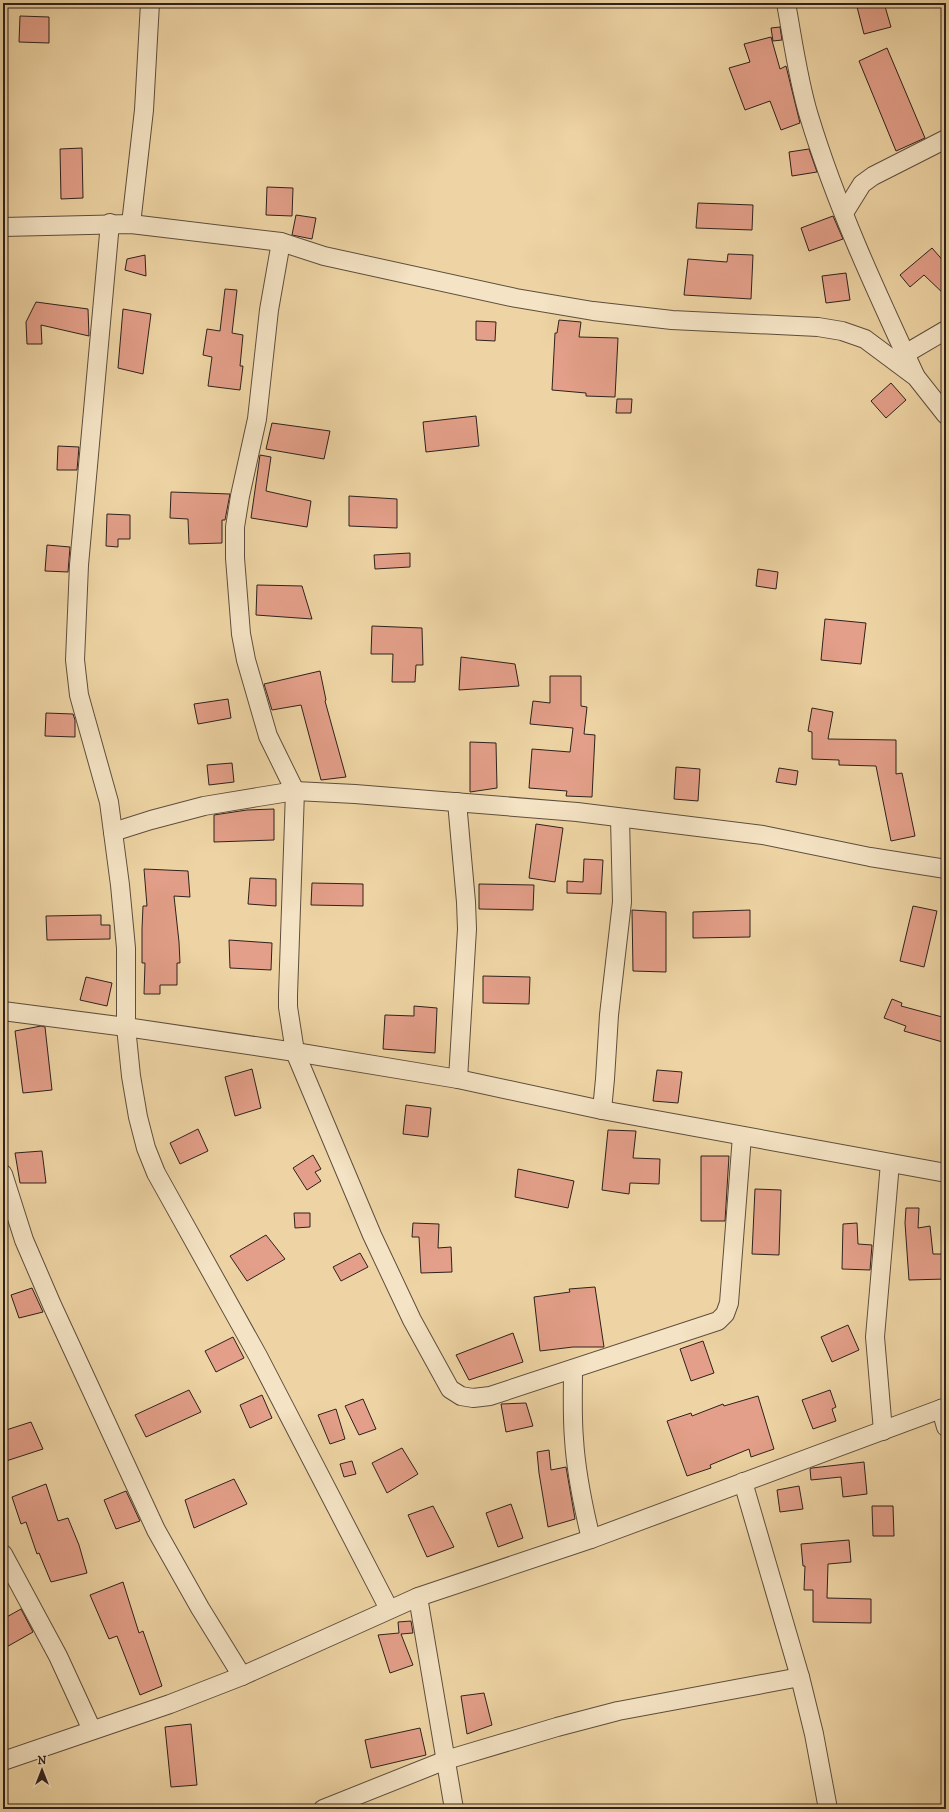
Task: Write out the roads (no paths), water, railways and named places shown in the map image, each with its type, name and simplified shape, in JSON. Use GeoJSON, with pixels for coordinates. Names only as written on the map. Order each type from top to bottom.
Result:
{"type":"FeatureCollection","features":[{"type":"Feature","properties":{"kind":"street"},"geometry":{"type":"LineString","coordinates":[[130,224],[144,110],[150,3]]}},
{"type":"Feature","properties":{"kind":"street"},"geometry":{"type":"LineString","coordinates":[[786,3],[809,114],[818,144],[844,213],[875,287],[916,377],[946,415]]}},
{"type":"Feature","properties":{"kind":"street"},"geometry":{"type":"LineString","coordinates":[[844,213],[862,184],[873,176],[946,139]]}},
{"type":"Feature","properties":{"kind":"street"},"geometry":{"type":"LineString","coordinates":[[110,223],[79,558],[75,660],[79,695],[109,802],[120,885],[126,948],[126,1027],[131,1076],[138,1118],[146,1148],[156,1173],[258,1356],[389,1609]]}},
{"type":"Feature","properties":{"kind":"street"},"geometry":{"type":"LineString","coordinates":[[3,227],[110,223],[130,224],[281,242],[324,256],[516,298],[593,311],[672,320],[818,327],[842,331],[864,339],[916,377]]}},
{"type":"Feature","properties":{"kind":"street"},"geometry":{"type":"LineString","coordinates":[[281,242],[269,310],[257,419],[240,496],[236,527],[236,558],[241,634],[246,660],[268,736],[295,791],[288,1007],[295,1052],[372,1235],[412,1320],[450,1389],[461,1396],[473,1398],[490,1396],[718,1321],[724,1314],[729,1303],[742,1136]]}},
{"type":"Feature","properties":{"kind":"street"},"geometry":{"type":"LineString","coordinates":[[905,354],[946,330]]}},
{"type":"Feature","properties":{"kind":"street"},"geometry":{"type":"LineString","coordinates":[[113,832],[204,806],[295,791],[355,794],[577,812],[763,835],[864,856],[946,869]]}},
{"type":"Feature","properties":{"kind":"street"},"geometry":{"type":"LineString","coordinates":[[457,802],[467,929],[458,1079]]}},
{"type":"Feature","properties":{"kind":"street"},"geometry":{"type":"LineString","coordinates":[[602,1110],[606,1079],[609,1016],[622,902],[620,818]]}},
{"type":"Feature","properties":{"kind":"street"},"geometry":{"type":"LineString","coordinates":[[3,1012],[126,1027],[295,1052],[458,1079],[602,1110],[946,1173]]}},
{"type":"Feature","properties":{"kind":"street"},"geometry":{"type":"LineString","coordinates":[[883,1431],[875,1337],[890,1163]]}},
{"type":"Feature","properties":{"kind":"street"},"geometry":{"type":"LineString","coordinates":[[3,1174],[14,1211],[34,1262],[156,1530],[200,1608],[242,1676]]}},
{"type":"Feature","properties":{"kind":"street"},"geometry":{"type":"LineString","coordinates":[[573,1369],[575,1452],[582,1500],[591,1539]]}},
{"type":"Feature","properties":{"kind":"street"},"geometry":{"type":"LineString","coordinates":[[3,1762],[242,1676],[418,1597],[591,1539],[943,1408],[946,1427]]}},
{"type":"Feature","properties":{"kind":"street"},"geometry":{"type":"LineString","coordinates":[[743,1482],[800,1677],[814,1734],[828,1809]]}},
{"type":"Feature","properties":{"kind":"street"},"geometry":{"type":"LineString","coordinates":[[5,1561],[58,1656],[92,1730]]}},
{"type":"Feature","properties":{"kind":"street"},"geometry":{"type":"LineString","coordinates":[[418,1597],[454,1809]]}},
{"type":"Feature","properties":{"kind":"street"},"geometry":{"type":"LineString","coordinates":[[323,1809],[446,1760],[557,1727],[618,1711],[800,1677]]}}]}
